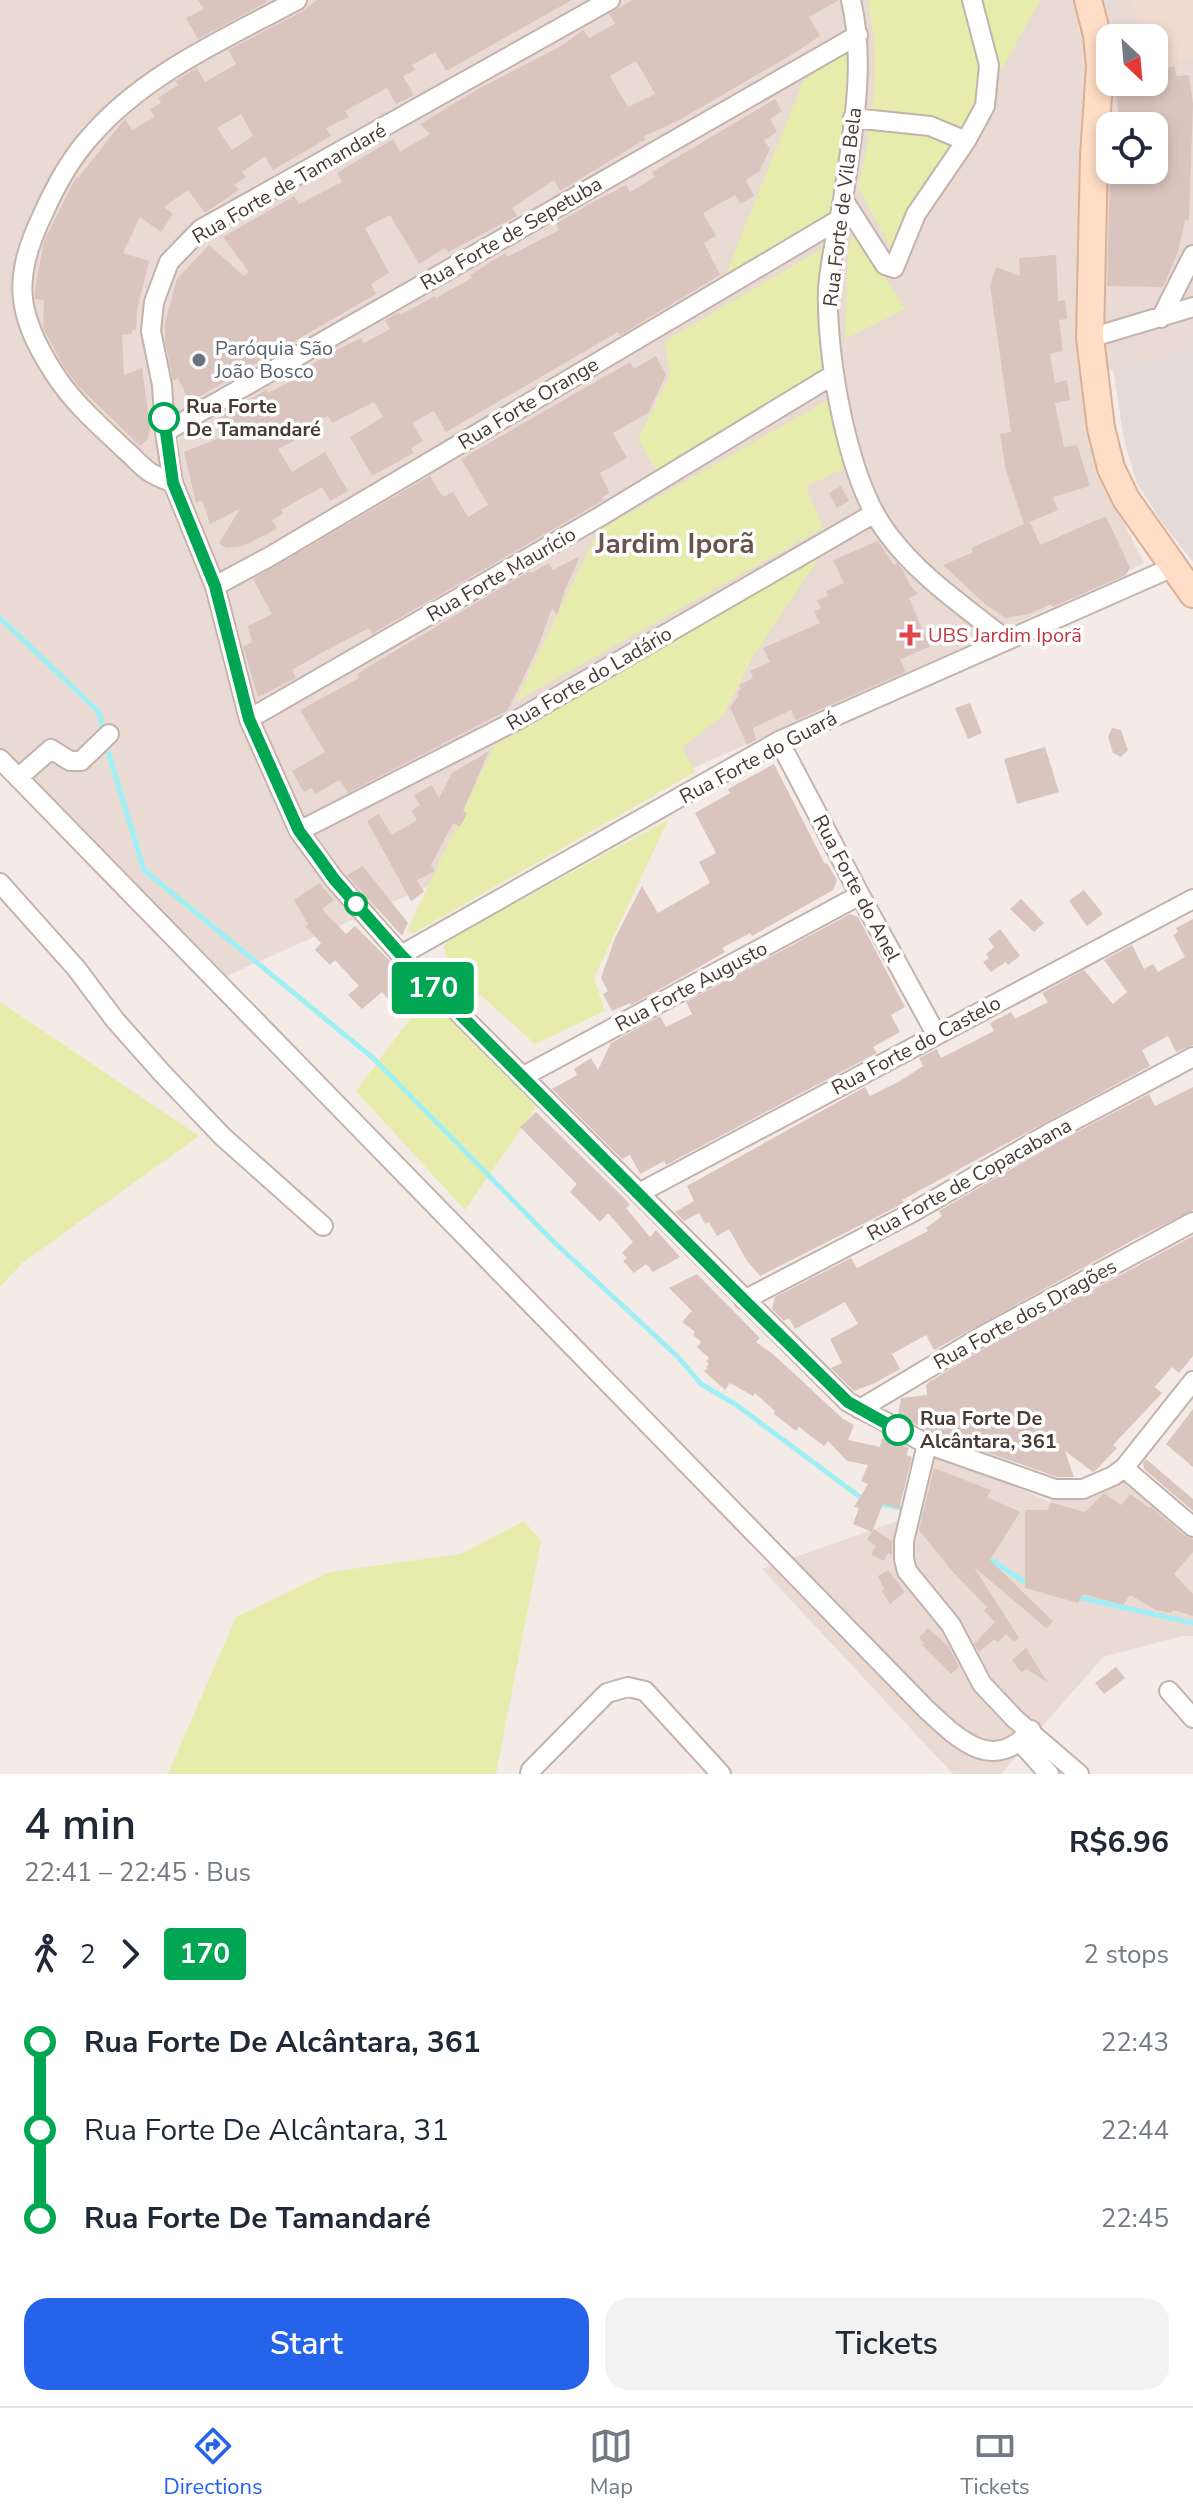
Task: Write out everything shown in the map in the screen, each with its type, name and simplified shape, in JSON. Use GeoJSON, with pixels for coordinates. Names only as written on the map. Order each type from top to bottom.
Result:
{"type":"FeatureCollection","features":[{"type":"Feature","properties":{"kind":"main road"},"geometry":{"type":"LineString","coordinates":[[1088,0],[1097,35],[1100,66],[1094,156],[1090,338],[1101,428],[1111,468],[1126,499],[1193,594]]}},
{"type":"Feature","properties":{"kind":"street"},"geometry":{"type":"LineString","coordinates":[[173,483],[151,473],[71,398],[39,350],[23,311],[22,272],[31,238],[66,170],[89,137],[116,110],[146,86],[199,53],[297,0]]}},
{"type":"Feature","properties":{"kind":"street","name":"Rua Forte de Tamandaré"},"geometry":{"type":"LineString","coordinates":[[610,0],[201,229],[169,262],[154,302],[151,331],[162,385],[173,483],[215,586],[249,719],[299,831],[334,879],[401,955],[848,1402],[927,1444],[1055,1489],[1083,1489],[1124,1468]]}},
{"type":"Feature","properties":{"kind":"street","name":"Rua Forte de Vila Bela"},"geometry":{"type":"LineString","coordinates":[[851,0],[858,35],[859,63],[843,199],[828,286],[833,375],[855,463],[873,514],[913,564],[1005,639]]}},
{"type":"Feature","properties":{"kind":"street"},"geometry":{"type":"LineString","coordinates":[[843,199],[885,265],[894,268],[916,214],[966,141],[985,106],[989,65],[972,0]]}},
{"type":"Feature","properties":{"kind":"street","name":"Rua Forte de Sepetuba"},"geometry":{"type":"LineString","coordinates":[[165,432],[858,35]]}},
{"type":"Feature","properties":{"kind":"street"},"geometry":{"type":"LineString","coordinates":[[853,118],[930,126],[966,141]]}},
{"type":"Feature","properties":{"kind":"street","name":"Rua Forte Orange"},"geometry":{"type":"LineString","coordinates":[[215,586],[840,219]]}},
{"type":"Feature","properties":{"kind":"street"},"geometry":{"type":"LineString","coordinates":[[1161,318],[1193,255]]}},
{"type":"Feature","properties":{"kind":"street"},"geometry":{"type":"LineString","coordinates":[[1090,338],[1193,307]]}},
{"type":"Feature","properties":{"kind":"street","name":"Rua Forte Maurício"},"geometry":{"type":"LineString","coordinates":[[249,719],[601,516],[833,375]]}},
{"type":"Feature","properties":{"kind":"street","name":"Rua Forte do Ladário"},"geometry":{"type":"LineString","coordinates":[[299,831],[519,719],[873,514]]}},
{"type":"Feature","properties":{"kind":"street","name":"Rua Forte do Guará"},"geometry":{"type":"LineString","coordinates":[[401,955],[779,741],[1173,567]]}},
{"type":"Feature","properties":{"kind":"street"},"geometry":{"type":"LineString","coordinates":[[18,778],[51,749],[70,761],[81,761],[109,734]]}},
{"type":"Feature","properties":{"kind":"street","name":"Rua Forte do Anel"},"geometry":{"type":"LineString","coordinates":[[779,741],[936,1034]]}},
{"type":"Feature","properties":{"kind":"street"},"geometry":{"type":"LineString","coordinates":[[0,759],[925,1708],[967,1746],[986,1758],[1001,1758],[1027,1737]]}},
{"type":"Feature","properties":{"kind":"street"},"geometry":{"type":"LineString","coordinates":[[0,883],[76,968],[115,1020],[162,1073],[223,1137],[323,1226]]}},
{"type":"Feature","properties":{"kind":"street","name":"Rua Forte Augusto"},"geometry":{"type":"LineString","coordinates":[[522,1077],[860,895]]}},
{"type":"Feature","properties":{"kind":"street","name":"Rua Forte do Castelo"},"geometry":{"type":"LineString","coordinates":[[639,1193],[1193,899]]}},
{"type":"Feature","properties":{"kind":"street","name":"Rua Forte de Copacabana"},"geometry":{"type":"LineString","coordinates":[[744,1300],[913,1212],[1048,1134],[1193,1057]]}},
{"type":"Feature","properties":{"kind":"street","name":"Rua Forte dos Dragões"},"geometry":{"type":"LineString","coordinates":[[860,1409],[984,1335],[1193,1222]]}},
{"type":"Feature","properties":{"kind":"street"},"geometry":{"type":"LineString","coordinates":[[1193,1381],[1124,1468],[1193,1527]]}},
{"type":"Feature","properties":{"kind":"street"},"geometry":{"type":"LineString","coordinates":[[927,1444],[904,1541],[907,1571],[951,1625],[982,1684],[1015,1719],[1049,1774]]}},
{"type":"Feature","properties":{"kind":"street"},"geometry":{"type":"LineString","coordinates":[[530,1774],[607,1693],[628,1687],[645,1691],[721,1774]]}},
{"type":"Feature","properties":{"kind":"street"},"geometry":{"type":"LineString","coordinates":[[1169,1691],[1193,1718]]}},
{"type":"Feature","properties":{"kind":"street"},"geometry":{"type":"LineString","coordinates":[[1027,1737],[1079,1774]]}},
{"type":"Feature","properties":{"kind":"street"},"geometry":{"type":"LineString","coordinates":[[693,1774],[706,1760]]}},
{"type":"Feature","properties":{"kind":"shaded area","name":"Jardim Iporã"},"geometry":{"type":"Polygon","coordinates":[[[0,0],[1193,0],[1193,351],[1081,377],[1100,476],[1144,563],[992,635],[213,982],[0,774],[0,0]]]}},
{"type":"Feature","properties":{"kind":"shaded area"},"geometry":{"type":"Polygon","coordinates":[[[1129,0],[1193,0],[1193,58],[1168,62],[1168,24],[1139,24],[1129,0]]]}},
{"type":"Feature","properties":{"kind":"shaded area"},"geometry":{"type":"Polygon","coordinates":[[[1193,351],[1193,562],[1137,483],[1124,440],[1113,369],[1193,351]]]}},
{"type":"Feature","properties":{"kind":"shaded area"},"geometry":{"type":"Polygon","coordinates":[[[919,1445],[1048,1501],[1112,1474],[1193,1535],[1193,1636],[1182,1636],[1103,1657],[1001,1774],[953,1774],[762,1569],[908,1517],[919,1445]]]}},
{"type":"Feature","properties":{"kind":"green space"},"geometry":{"type":"Polygon","coordinates":[[[868,0],[965,0],[983,66],[980,96],[894,254],[858,187],[874,94],[874,46],[868,0]]]}},
{"type":"Feature","properties":{"kind":"green space"},"geometry":{"type":"Polygon","coordinates":[[[983,0],[1040,0],[1001,71],[983,0]]]}},
{"type":"Feature","properties":{"kind":"green space"},"geometry":{"type":"Polygon","coordinates":[[[845,52],[854,59],[833,216],[726,274],[802,84],[819,67],[845,52]]]}},
{"type":"Feature","properties":{"kind":"green space"},"geometry":{"type":"Polygon","coordinates":[[[853,229],[905,309],[845,339],[848,253],[853,229]]]}},
{"type":"Feature","properties":{"kind":"green space"},"geometry":{"type":"Polygon","coordinates":[[[830,244],[829,372],[656,470],[638,439],[670,375],[665,341],[830,244]]]}},
{"type":"Feature","properties":{"kind":"green space"},"geometry":{"type":"Polygon","coordinates":[[[835,396],[852,465],[806,486],[823,528],[515,702],[598,531],[835,396]]]}},
{"type":"Feature","properties":{"kind":"green space"},"geometry":{"type":"Polygon","coordinates":[[[822,553],[753,657],[724,715],[682,747],[695,772],[414,933],[407,931],[494,746],[822,553]]]}},
{"type":"Feature","properties":{"kind":"green space"},"geometry":{"type":"Polygon","coordinates":[[[668,820],[594,978],[605,1011],[535,1044],[448,966],[444,947],[449,939],[668,820]]]}},
{"type":"Feature","properties":{"kind":"green space"},"geometry":{"type":"Polygon","coordinates":[[[427,996],[538,1104],[465,1210],[356,1091],[427,996]]]}},
{"type":"Feature","properties":{"kind":"green space"},"geometry":{"type":"Polygon","coordinates":[[[0,1002],[199,1136],[22,1263],[0,1287],[0,1002]]]}},
{"type":"Feature","properties":{"kind":"green space"},"geometry":{"type":"Polygon","coordinates":[[[524,1521],[541,1541],[496,1774],[168,1774],[236,1617],[330,1572],[461,1554],[524,1521]]]}},
{"type":"Feature","properties":{"kind":"building"},"geometry":{"type":"Polygon","coordinates":[[[198,0],[267,2],[198,39],[186,18],[204,9],[198,0]]]}},
{"type":"Feature","properties":{"kind":"building"},"geometry":{"type":"Polygon","coordinates":[[[317,0],[572,0],[446,71],[435,52],[412,65],[415,70],[403,76],[414,95],[396,104],[387,88],[345,111],[349,117],[326,128],[331,136],[273,170],[265,156],[242,172],[246,177],[234,185],[239,190],[205,213],[188,190],[164,207],[173,214],[161,232],[140,217],[123,253],[149,261],[137,310],[136,330],[132,330],[132,334],[122,335],[124,375],[142,368],[150,427],[148,439],[140,446],[79,387],[43,328],[44,300],[35,299],[35,289],[44,241],[76,177],[125,119],[132,130],[155,117],[150,109],[161,103],[158,98],[178,85],[175,81],[197,68],[205,82],[236,64],[228,50],[303,11],[317,0]],[[241,114],[217,128],[232,150],[253,136],[241,114]]]}},
{"type":"Feature","properties":{"kind":"building"},"geometry":{"type":"Polygon","coordinates":[[[632,0],[839,0],[809,17],[820,36],[793,54],[676,122],[644,136],[646,139],[560,191],[554,180],[512,208],[517,216],[448,252],[445,248],[419,264],[390,215],[365,228],[389,273],[371,284],[376,294],[190,402],[178,378],[173,381],[165,341],[165,323],[177,279],[209,245],[244,276],[249,272],[223,237],[294,196],[299,204],[342,182],[337,173],[393,139],[400,152],[430,134],[420,124],[480,88],[561,46],[583,30],[589,38],[615,24],[609,14],[632,0]],[[636,61],[610,76],[628,107],[655,94],[636,61]]]}},
{"type":"Feature","properties":{"kind":"building"},"geometry":{"type":"Polygon","coordinates":[[[1175,66],[1176,76],[1189,75],[1193,104],[1189,220],[1185,220],[1178,252],[1163,287],[1107,286],[1110,184],[1168,184],[1168,112],[1118,112],[1116,96],[1168,96],[1168,67],[1175,66]]]}},
{"type":"Feature","properties":{"kind":"building"},"geometry":{"type":"Polygon","coordinates":[[[775,99],[782,111],[770,119],[777,132],[764,140],[770,149],[759,172],[746,180],[754,196],[740,204],[735,195],[703,213],[716,236],[704,243],[720,275],[619,336],[618,332],[446,432],[434,411],[412,423],[423,441],[411,448],[414,453],[372,476],[350,437],[383,417],[374,402],[332,423],[328,416],[290,435],[294,441],[278,449],[292,472],[325,452],[348,491],[330,501],[322,487],[281,510],[283,514],[272,520],[277,529],[243,546],[226,548],[219,543],[240,509],[210,524],[202,500],[196,503],[184,452],[225,436],[215,419],[266,390],[268,393],[304,374],[302,370],[336,350],[361,338],[364,343],[390,329],[385,320],[472,278],[470,275],[505,253],[507,257],[559,230],[556,224],[591,203],[626,185],[630,192],[655,177],[652,172],[775,99]]]}},
{"type":"Feature","properties":{"kind":"building"},"geometry":{"type":"Polygon","coordinates":[[[1056,255],[1058,301],[1065,300],[1067,319],[1059,320],[1063,351],[1050,354],[1055,383],[1067,380],[1070,400],[1055,403],[1064,447],[1077,445],[1090,486],[1053,497],[1058,510],[1030,522],[1040,545],[1106,516],[1130,568],[1126,575],[1053,607],[1052,604],[1029,614],[1005,618],[943,565],[973,552],[971,548],[1024,524],[1006,471],[1000,434],[1011,432],[990,286],[996,267],[1020,276],[1019,258],[1056,255]]]}},
{"type":"Feature","properties":{"kind":"building"},"geometry":{"type":"Polygon","coordinates":[[[656,356],[666,375],[648,413],[613,433],[627,458],[600,473],[610,493],[602,497],[604,500],[372,634],[369,628],[323,652],[292,670],[296,678],[258,697],[243,647],[252,642],[248,626],[272,614],[253,579],[430,476],[443,497],[453,492],[468,517],[488,505],[461,459],[630,362],[634,369],[656,356]]]}},
{"type":"Feature","properties":{"kind":"building"},"geometry":{"type":"Polygon","coordinates":[[[841,486],[849,501],[837,508],[829,493],[841,486]]]}},
{"type":"Feature","properties":{"kind":"building"},"geometry":{"type":"Polygon","coordinates":[[[878,541],[894,565],[897,563],[903,570],[918,594],[909,598],[930,647],[900,659],[906,672],[796,720],[791,710],[753,728],[756,740],[747,745],[730,707],[739,695],[739,685],[753,678],[750,671],[770,662],[763,648],[820,623],[814,611],[821,608],[817,600],[828,596],[826,591],[844,583],[833,560],[878,541]]]}},
{"type":"Feature","properties":{"kind":"building"},"geometry":{"type":"Polygon","coordinates":[[[580,556],[557,616],[552,608],[538,647],[508,710],[348,793],[340,780],[315,794],[312,788],[304,792],[292,771],[325,752],[300,710],[359,678],[357,674],[368,667],[530,571],[549,563],[553,570],[580,556]]]}},
{"type":"Feature","properties":{"kind":"building"},"geometry":{"type":"Polygon","coordinates":[[[970,703],[982,733],[968,739],[955,708],[970,703]]]}},
{"type":"Feature","properties":{"kind":"building"},"geometry":{"type":"Polygon","coordinates":[[[1112,728],[1121,730],[1128,750],[1121,757],[1113,753],[1108,737],[1112,728]]]}},
{"type":"Feature","properties":{"kind":"building"},"geometry":{"type":"Polygon","coordinates":[[[1045,747],[1059,792],[1017,804],[1004,759],[1045,747]]]}},
{"type":"Feature","properties":{"kind":"building"},"geometry":{"type":"Polygon","coordinates":[[[489,751],[463,811],[467,813],[460,827],[453,823],[431,865],[435,871],[417,880],[424,892],[411,901],[367,821],[379,814],[392,835],[417,820],[411,811],[420,805],[414,795],[432,785],[439,798],[452,773],[489,751]]]}},
{"type":"Feature","properties":{"kind":"building"},"geometry":{"type":"Polygon","coordinates":[[[774,764],[825,864],[837,880],[833,890],[752,936],[750,933],[722,948],[725,952],[631,1005],[612,1011],[603,994],[608,991],[601,978],[615,938],[642,886],[658,913],[710,883],[699,862],[716,853],[695,813],[730,793],[728,789],[774,764]]]}},
{"type":"Feature","properties":{"kind":"building"},"geometry":{"type":"Polygon","coordinates":[[[363,866],[408,923],[402,936],[347,875],[363,866]]]}},
{"type":"Feature","properties":{"kind":"building"},"geometry":{"type":"Polygon","coordinates":[[[319,883],[334,900],[322,909],[346,934],[355,926],[410,981],[389,1000],[382,992],[362,1009],[348,995],[359,986],[335,960],[330,965],[315,950],[321,943],[305,926],[308,924],[294,900],[319,883]]]}},
{"type":"Feature","properties":{"kind":"building"},"geometry":{"type":"Polygon","coordinates":[[[1084,890],[1103,914],[1087,926],[1069,901],[1084,890]]]}},
{"type":"Feature","properties":{"kind":"building"},"geometry":{"type":"Polygon","coordinates":[[[1021,899],[1044,923],[1034,932],[1010,909],[1021,899]]]}},
{"type":"Feature","properties":{"kind":"building"},"geometry":{"type":"Polygon","coordinates":[[[850,914],[858,917],[905,1007],[891,1015],[900,1032],[873,1047],[877,1053],[666,1165],[664,1161],[640,1174],[630,1155],[622,1159],[552,1089],[577,1075],[574,1069],[591,1058],[598,1070],[611,1043],[660,1016],[666,1027],[692,1014],[686,1002],[850,914]]]}},
{"type":"Feature","properties":{"kind":"building"},"geometry":{"type":"Polygon","coordinates":[[[1193,919],[1193,1045],[1176,1052],[1168,1036],[1142,1050],[1150,1066],[902,1200],[904,1203],[760,1276],[747,1261],[729,1229],[717,1236],[699,1213],[684,1221],[675,1212],[694,1201],[687,1186],[865,1087],[870,1096],[900,1081],[923,1066],[919,1058],[937,1049],[941,1058],[994,1031],[990,1023],[1011,1012],[1015,1019],[1048,1002],[1042,993],[1084,970],[1113,1004],[1127,992],[1104,960],[1132,945],[1144,969],[1153,964],[1158,972],[1185,957],[1173,935],[1178,932],[1176,928],[1193,919]]]}},
{"type":"Feature","properties":{"kind":"building"},"geometry":{"type":"Polygon","coordinates":[[[1000,929],[1020,956],[991,972],[983,962],[989,958],[986,954],[994,947],[988,939],[1000,929]]]}},
{"type":"Feature","properties":{"kind":"building"},"geometry":{"type":"Polygon","coordinates":[[[1193,1087],[1193,1210],[934,1350],[926,1335],[892,1354],[900,1369],[875,1383],[854,1391],[831,1368],[842,1363],[830,1339],[858,1324],[845,1302],[795,1329],[789,1318],[784,1321],[772,1309],[775,1297],[851,1258],[857,1268],[928,1231],[926,1228],[942,1216],[939,1211],[1054,1144],[1149,1094],[1155,1106],[1193,1087]]]}},
{"type":"Feature","properties":{"kind":"building"},"geometry":{"type":"Polygon","coordinates":[[[536,1112],[624,1198],[630,1205],[626,1208],[650,1237],[656,1230],[680,1257],[653,1272],[646,1264],[634,1273],[623,1261],[627,1258],[622,1253],[633,1242],[608,1213],[600,1222],[570,1192],[577,1184],[520,1127],[536,1112]]]}},
{"type":"Feature","properties":{"kind":"building"},"geometry":{"type":"Polygon","coordinates":[[[1193,1236],[1193,1356],[1179,1373],[1172,1367],[1155,1387],[1162,1393],[1113,1445],[1117,1448],[1093,1472],[1065,1451],[1074,1477],[1057,1477],[932,1433],[898,1415],[901,1398],[927,1395],[926,1385],[929,1382],[990,1345],[1193,1236]]]}},
{"type":"Feature","properties":{"kind":"building"},"geometry":{"type":"Polygon","coordinates":[[[697,1274],[760,1338],[756,1342],[843,1419],[854,1425],[848,1440],[880,1447],[882,1438],[909,1448],[906,1455],[912,1457],[899,1509],[883,1504],[872,1532],[853,1524],[859,1508],[854,1507],[868,1484],[861,1481],[868,1465],[847,1461],[828,1441],[824,1446],[799,1427],[796,1431],[774,1414],[775,1411],[755,1393],[753,1396],[730,1383],[725,1390],[704,1371],[708,1368],[706,1361],[709,1358],[697,1347],[701,1342],[693,1335],[695,1332],[682,1322],[692,1311],[669,1288],[697,1274]]]}},
{"type":"Feature","properties":{"kind":"building"},"geometry":{"type":"Polygon","coordinates":[[[1193,1409],[1193,1467],[1166,1444],[1193,1409]]]}},
{"type":"Feature","properties":{"kind":"building"},"geometry":{"type":"Polygon","coordinates":[[[1146,1459],[1193,1499],[1193,1511],[1144,1469],[1146,1459]]]}},
{"type":"Feature","properties":{"kind":"building"},"geometry":{"type":"Polygon","coordinates":[[[934,1468],[991,1490],[987,1497],[1020,1512],[990,1560],[1053,1621],[1046,1628],[974,1567],[1019,1638],[1014,1642],[1006,1634],[979,1652],[974,1644],[995,1622],[984,1611],[987,1607],[952,1571],[919,1530],[934,1468]]]}},
{"type":"Feature","properties":{"kind":"building"},"geometry":{"type":"Polygon","coordinates":[[[1104,1493],[1121,1505],[1130,1494],[1193,1539],[1193,1552],[1174,1574],[1193,1594],[1193,1616],[1174,1610],[1171,1613],[1156,1610],[1130,1595],[1123,1605],[1083,1594],[1078,1603],[1025,1588],[1025,1510],[1048,1510],[1052,1503],[1085,1512],[1104,1493]]]}},
{"type":"Feature","properties":{"kind":"building"},"geometry":{"type":"Polygon","coordinates":[[[874,1529],[892,1541],[892,1555],[888,1553],[884,1561],[871,1555],[876,1546],[867,1540],[874,1529]]]}},
{"type":"Feature","properties":{"kind":"building"},"geometry":{"type":"Polygon","coordinates":[[[888,1570],[905,1592],[890,1604],[882,1592],[884,1589],[878,1576],[888,1570]]]}},
{"type":"Feature","properties":{"kind":"building"},"geometry":{"type":"Polygon","coordinates":[[[928,1628],[949,1647],[959,1667],[951,1674],[922,1645],[924,1643],[919,1638],[928,1628]]]}},
{"type":"Feature","properties":{"kind":"building"},"geometry":{"type":"Polygon","coordinates":[[[1026,1648],[1048,1683],[1027,1669],[1021,1672],[1012,1660],[1026,1648]]]}},
{"type":"Feature","properties":{"kind":"building"},"geometry":{"type":"Polygon","coordinates":[[[1116,1667],[1125,1678],[1104,1694],[1095,1683],[1116,1667]]]}},
{"type":"Feature","properties":{"kind":"waterway"},"geometry":{"type":"LineString","coordinates":[[0,618],[99,712],[103,732]]}},
{"type":"Feature","properties":{"kind":"waterway"},"geometry":{"type":"LineString","coordinates":[[106,745],[144,870],[373,1058],[554,1242],[678,1357],[701,1384],[735,1404],[864,1500]]}},
{"type":"Feature","properties":{"kind":"waterway"},"geometry":{"type":"LineString","coordinates":[[878,1503],[927,1514]]}},
{"type":"Feature","properties":{"kind":"waterway"},"geometry":{"type":"LineString","coordinates":[[987,1557],[1029,1585]]}},
{"type":"Feature","properties":{"kind":"waterway"},"geometry":{"type":"LineString","coordinates":[[1077,1597],[1193,1623]]}},
{"type":"Feature","properties":{"kind":"bus line","name":"170"},"geometry":{"type":"LineString","coordinates":[[164,418],[173,483],[215,586],[249,719],[299,831],[334,879],[401,955],[744,1300],[848,1402],[898,1430]]}},
{"type":"Feature","properties":{"kind":"place","name":"Paróquia São João Bosco"},"geometry":{"type":"Point","coordinates":[199,360]}},
{"type":"Feature","properties":{"kind":"place","name":"Rua Forte De Tamandaré"},"geometry":{"type":"Point","coordinates":[164,418]}},
{"type":"Feature","properties":{"kind":"place","name":"UBS Jardim Iporã"},"geometry":{"type":"Point","coordinates":[910,635]}},
{"type":"Feature","properties":{"kind":"place","name":"Rua Forte De Alcântara, 361"},"geometry":{"type":"Point","coordinates":[898,1430]}},
{"type":"Feature","properties":{"kind":"district","name":"Jardim Iporã"},"geometry":{"type":"Point","coordinates":[675,543]}}]}
